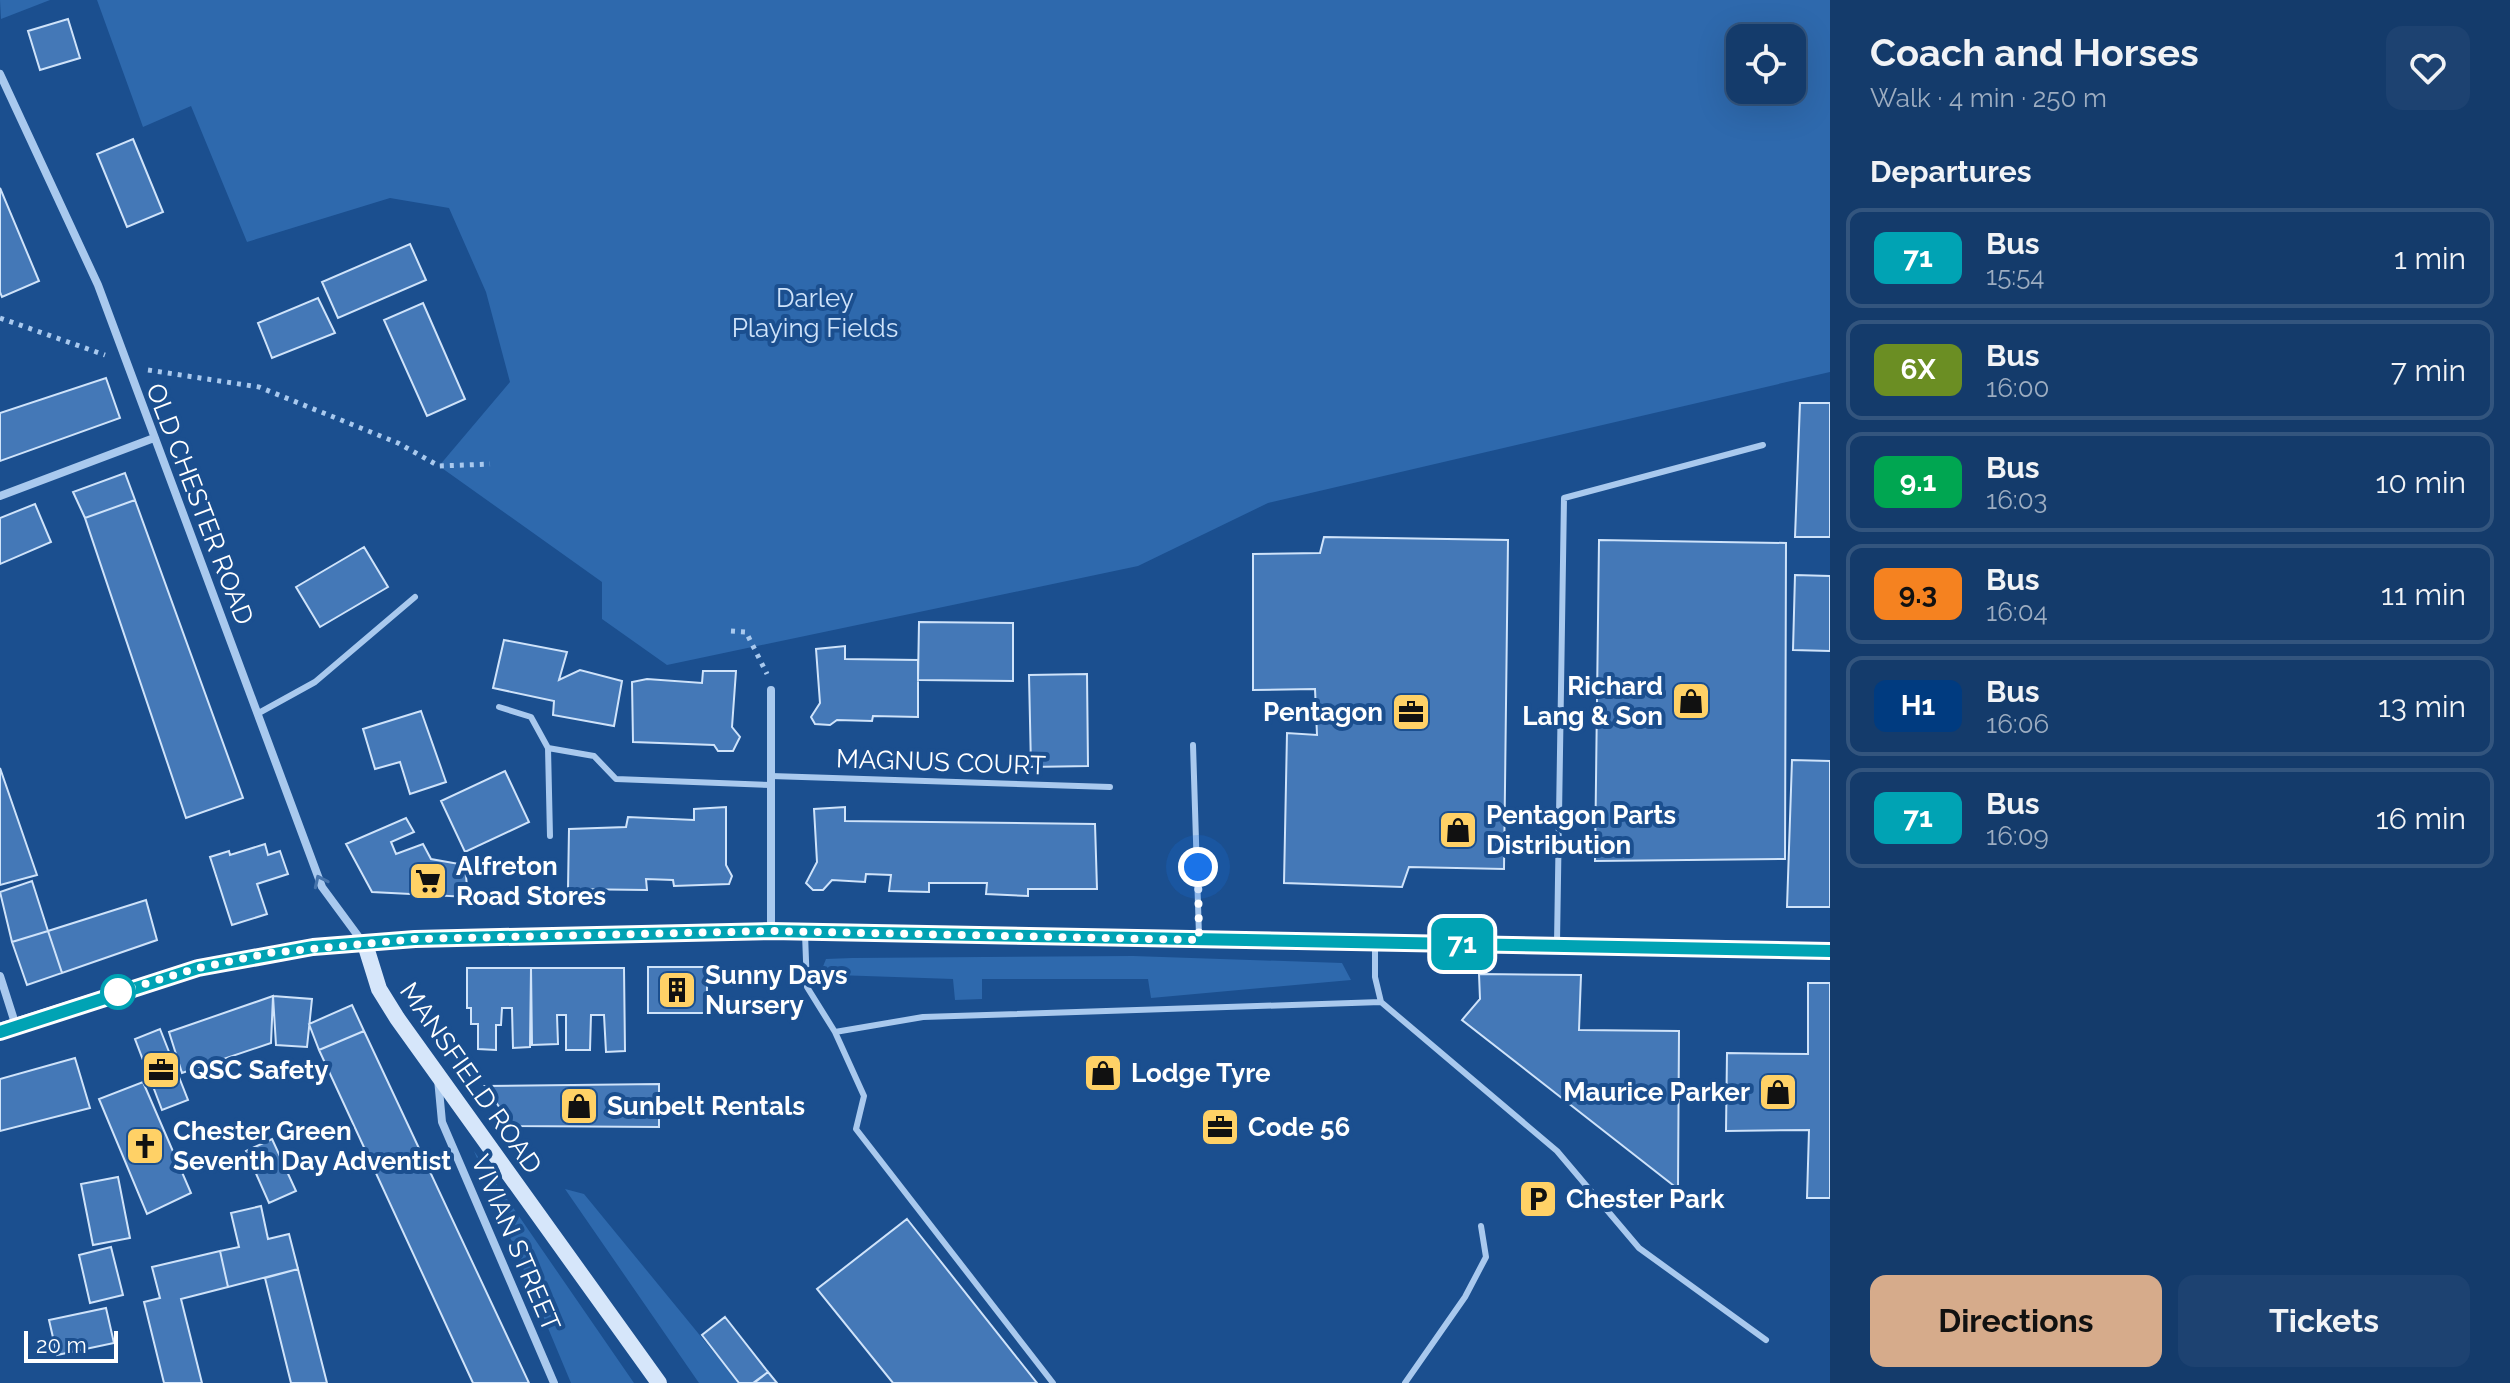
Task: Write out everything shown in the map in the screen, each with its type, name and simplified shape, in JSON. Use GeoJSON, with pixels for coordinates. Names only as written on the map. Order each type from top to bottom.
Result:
{"type":"FeatureCollection","features":[{"type":"Feature","properties":{"kind":"street","name":"OLD CHESTER ROAD"},"geometry":{"type":"LineString","coordinates":[[0,74],[98,285],[322,887],[365,944]]}},
{"type":"Feature","properties":{"kind":"street"},"geometry":{"type":"LineString","coordinates":[[0,496],[154,438]]}},
{"type":"Feature","properties":{"kind":"street"},"geometry":{"type":"LineString","coordinates":[[771,690],[771,931]]}},
{"type":"Feature","properties":{"kind":"street"},"geometry":{"type":"LineString","coordinates":[[0,976],[8,1029],[198,968],[270,953],[365,944],[568,934],[771,931],[1830,951]]}},
{"type":"Feature","properties":{"kind":"street","name":"MANSFIELD ROAD"},"geometry":{"type":"LineString","coordinates":[[365,944],[379,989],[659,1383]]}},
{"type":"Feature","properties":{"kind":"street","name":"VIVIAN STREET"},"geometry":{"type":"LineString","coordinates":[[437,1071],[442,1122],[554,1383]]}},
{"type":"Feature","properties":{"kind":"lane"},"geometry":{"type":"LineString","coordinates":[[1557,946],[1564,498],[1763,445]]}},
{"type":"Feature","properties":{"kind":"lane"},"geometry":{"type":"LineString","coordinates":[[257,714],[288,700],[315,682],[415,597]]}},
{"type":"Feature","properties":{"kind":"lane"},"geometry":{"type":"LineString","coordinates":[[499,707],[531,717],[548,748],[550,836]]}},
{"type":"Feature","properties":{"kind":"lane"},"geometry":{"type":"LineString","coordinates":[[1193,745],[1199,940]]}},
{"type":"Feature","properties":{"kind":"lane","name":"MAGNUS COURT"},"geometry":{"type":"LineString","coordinates":[[548,748],[594,756],[616,779],[1110,787]]}},
{"type":"Feature","properties":{"kind":"lane"},"geometry":{"type":"LineString","coordinates":[[805,932],[807,987],[835,1032],[864,1096],[856,1129],[1053,1383]]}},
{"type":"Feature","properties":{"kind":"lane"},"geometry":{"type":"LineString","coordinates":[[1375,943],[1375,977],[1381,1002],[1557,1151],[1639,1248],[1766,1340]]}},
{"type":"Feature","properties":{"kind":"lane"},"geometry":{"type":"LineString","coordinates":[[835,1032],[923,1017],[1381,1002]]}},
{"type":"Feature","properties":{"kind":"lane"},"geometry":{"type":"LineString","coordinates":[[1405,1383],[1465,1297],[1486,1257],[1481,1226]]}},
{"type":"Feature","properties":{"kind":"path"},"geometry":{"type":"LineString","coordinates":[[0,318],[163,375],[259,387],[398,443],[439,466],[490,464]]}},
{"type":"Feature","properties":{"kind":"path"},"geometry":{"type":"LineString","coordinates":[[731,631],[746,632],[767,673],[771,690]]}},
{"type":"Feature","properties":{"kind":"green space"},"geometry":{"type":"Polygon","coordinates":[[[0,0],[50,0],[1,19],[0,0]]]}},
{"type":"Feature","properties":{"kind":"green space","name":"Darley Playing Fields"},"geometry":{"type":"Polygon","coordinates":[[[97,0],[1830,0],[1830,372],[1268,503],[1138,566],[667,665],[602,619],[602,582],[439,466],[510,382],[486,292],[449,208],[390,198],[247,242],[191,106],[143,127],[97,0]]]}},
{"type":"Feature","properties":{"kind":"green space"},"geometry":{"type":"Polygon","coordinates":[[[1133,956],[1342,963],[1351,980],[1151,998],[1148,979],[982,979],[982,999],[955,1000],[953,979],[836,975],[822,969],[826,959],[1133,956]]]}},
{"type":"Feature","properties":{"kind":"green space"},"geometry":{"type":"Polygon","coordinates":[[[474,1151],[634,1383],[571,1383],[474,1151]]]}},
{"type":"Feature","properties":{"kind":"green space"},"geometry":{"type":"Polygon","coordinates":[[[565,1189],[584,1194],[739,1383],[699,1383],[565,1189]]]}},
{"type":"Feature","properties":{"kind":"building"},"geometry":{"type":"Polygon","coordinates":[[[68,19],[80,58],[40,70],[28,31],[68,19]]]}},
{"type":"Feature","properties":{"kind":"building"},"geometry":{"type":"Polygon","coordinates":[[[133,139],[163,212],[127,227],[97,154],[133,139]]]}},
{"type":"Feature","properties":{"kind":"building"},"geometry":{"type":"Polygon","coordinates":[[[0,188],[39,281],[2,297],[0,292],[0,188]]]}},
{"type":"Feature","properties":{"kind":"building"},"geometry":{"type":"Polygon","coordinates":[[[410,244],[426,280],[338,318],[322,282],[410,244]]]}},
{"type":"Feature","properties":{"kind":"building"},"geometry":{"type":"Polygon","coordinates":[[[318,298],[335,333],[272,358],[258,323],[318,298]]]}},
{"type":"Feature","properties":{"kind":"building"},"geometry":{"type":"Polygon","coordinates":[[[423,303],[465,399],[427,416],[384,320],[423,303]]]}},
{"type":"Feature","properties":{"kind":"building"},"geometry":{"type":"Polygon","coordinates":[[[106,378],[120,418],[0,461],[0,413],[106,378]]]}},
{"type":"Feature","properties":{"kind":"building"},"geometry":{"type":"Polygon","coordinates":[[[1800,403],[1830,403],[1830,537],[1795,537],[1800,403]]]}},
{"type":"Feature","properties":{"kind":"building"},"geometry":{"type":"Polygon","coordinates":[[[125,473],[135,500],[85,518],[73,492],[125,473]]]}},
{"type":"Feature","properties":{"kind":"building"},"geometry":{"type":"Polygon","coordinates":[[[135,500],[243,798],[186,818],[85,518],[135,500]]]}},
{"type":"Feature","properties":{"kind":"building"},"geometry":{"type":"Polygon","coordinates":[[[35,504],[51,542],[0,564],[0,518],[35,504]]]}},
{"type":"Feature","properties":{"kind":"building","name":"Pentagon"},"geometry":{"type":"Polygon","coordinates":[[[1324,537],[1508,540],[1504,869],[1409,867],[1402,887],[1284,883],[1287,733],[1317,735],[1315,689],[1253,690],[1253,554],[1320,553],[1324,537]]]}},
{"type":"Feature","properties":{"kind":"building","name":"Richard Lang & Son"},"geometry":{"type":"Polygon","coordinates":[[[1599,540],[1786,543],[1785,859],[1595,861],[1599,540]]]}},
{"type":"Feature","properties":{"kind":"building"},"geometry":{"type":"Polygon","coordinates":[[[364,547],[388,587],[320,627],[296,587],[364,547]]]}},
{"type":"Feature","properties":{"kind":"building"},"geometry":{"type":"Polygon","coordinates":[[[1795,575],[1830,576],[1830,651],[1793,650],[1795,575]]]}},
{"type":"Feature","properties":{"kind":"building"},"geometry":{"type":"Polygon","coordinates":[[[919,622],[1013,623],[1013,681],[918,680],[919,622]]]}},
{"type":"Feature","properties":{"kind":"building"},"geometry":{"type":"Polygon","coordinates":[[[504,640],[567,652],[559,680],[580,670],[622,681],[614,726],[553,715],[554,701],[493,688],[504,640]]]}},
{"type":"Feature","properties":{"kind":"building"},"geometry":{"type":"Polygon","coordinates":[[[845,646],[845,659],[918,660],[918,717],[873,716],[872,721],[837,720],[830,725],[815,724],[811,717],[820,703],[816,649],[845,646]]]}},
{"type":"Feature","properties":{"kind":"building"},"geometry":{"type":"Polygon","coordinates":[[[703,671],[736,671],[732,727],[740,737],[733,751],[718,751],[714,745],[633,742],[632,682],[647,679],[702,683],[703,671]]]}},
{"type":"Feature","properties":{"kind":"building"},"geometry":{"type":"Polygon","coordinates":[[[1087,674],[1088,766],[1031,767],[1029,675],[1087,674]]]}},
{"type":"Feature","properties":{"kind":"building"},"geometry":{"type":"Polygon","coordinates":[[[421,711],[446,782],[410,794],[400,762],[375,769],[363,729],[421,711]]]}},
{"type":"Feature","properties":{"kind":"building"},"geometry":{"type":"Polygon","coordinates":[[[1792,760],[1830,761],[1830,907],[1787,907],[1792,760]]]}},
{"type":"Feature","properties":{"kind":"building"},"geometry":{"type":"Polygon","coordinates":[[[0,768],[37,875],[0,885],[0,768]]]}},
{"type":"Feature","properties":{"kind":"building"},"geometry":{"type":"Polygon","coordinates":[[[505,771],[529,822],[465,852],[441,801],[505,771]]]}},
{"type":"Feature","properties":{"kind":"building"},"geometry":{"type":"Polygon","coordinates":[[[726,807],[726,865],[732,876],[729,884],[674,886],[673,880],[646,879],[647,890],[568,889],[569,829],[626,827],[628,817],[694,820],[694,809],[726,807]]]}},
{"type":"Feature","properties":{"kind":"building"},"geometry":{"type":"Polygon","coordinates":[[[845,807],[845,821],[1095,824],[1097,889],[1028,889],[1028,896],[986,894],[987,883],[929,883],[929,892],[889,891],[891,875],[866,874],[865,882],[832,880],[823,890],[813,890],[806,883],[817,862],[814,809],[845,807]]]}},
{"type":"Feature","properties":{"kind":"building"},"geometry":{"type":"Polygon","coordinates":[[[406,818],[414,832],[391,842],[396,854],[423,844],[431,859],[465,865],[468,897],[372,892],[346,844],[406,818]]]}},
{"type":"Feature","properties":{"kind":"building"},"geometry":{"type":"Polygon","coordinates":[[[265,844],[268,855],[280,851],[288,874],[257,884],[267,914],[232,925],[210,857],[229,851],[230,855],[265,844]]]}},
{"type":"Feature","properties":{"kind":"building"},"geometry":{"type":"Polygon","coordinates":[[[32,881],[48,931],[12,942],[0,892],[32,881]]]}},
{"type":"Feature","properties":{"kind":"building"},"geometry":{"type":"Polygon","coordinates":[[[146,900],[157,940],[62,973],[48,931],[146,900]]]}},
{"type":"Feature","properties":{"kind":"building"},"geometry":{"type":"Polygon","coordinates":[[[48,931],[62,973],[27,985],[12,942],[48,931]]]}},
{"type":"Feature","properties":{"kind":"building","name":"Sunny Days Nursery"},"geometry":{"type":"Polygon","coordinates":[[[648,967],[707,967],[707,1013],[648,1013],[648,967]]]}},
{"type":"Feature","properties":{"kind":"building"},"geometry":{"type":"Polygon","coordinates":[[[467,968],[531,968],[530,1047],[513,1048],[512,1008],[502,1008],[501,1025],[496,1025],[496,1050],[478,1049],[478,1024],[471,1024],[471,1008],[467,1008],[467,968]]]}},
{"type":"Feature","properties":{"kind":"building"},"geometry":{"type":"Polygon","coordinates":[[[531,968],[624,968],[625,1051],[606,1052],[604,1015],[591,1015],[590,1050],[566,1050],[566,1015],[557,1015],[558,1044],[532,1045],[531,968]]]}},
{"type":"Feature","properties":{"kind":"building"},"geometry":{"type":"Polygon","coordinates":[[[1479,974],[1581,975],[1579,1030],[1679,1031],[1678,1189],[1462,1020],[1480,999],[1479,974]]]}},
{"type":"Feature","properties":{"kind":"building","name":"Maurice Parker"},"geometry":{"type":"Polygon","coordinates":[[[1808,983],[1830,983],[1830,1198],[1807,1198],[1809,1130],[1726,1131],[1727,1053],[1808,1054],[1808,983]]]}},
{"type":"Feature","properties":{"kind":"building"},"geometry":{"type":"Polygon","coordinates":[[[273,996],[312,999],[307,1047],[276,1045],[273,996]]]}},
{"type":"Feature","properties":{"kind":"building"},"geometry":{"type":"Polygon","coordinates":[[[273,996],[271,1043],[182,1073],[169,1032],[273,996]]]}},
{"type":"Feature","properties":{"kind":"building"},"geometry":{"type":"Polygon","coordinates":[[[352,1005],[364,1031],[319,1050],[309,1024],[352,1005]]]}},
{"type":"Feature","properties":{"kind":"building","name":"QSC Safety"},"geometry":{"type":"Polygon","coordinates":[[[160,1029],[188,1100],[162,1110],[135,1039],[160,1029]]]}},
{"type":"Feature","properties":{"kind":"building"},"geometry":{"type":"Polygon","coordinates":[[[364,1031],[529,1383],[473,1383],[319,1050],[364,1031]]]}},
{"type":"Feature","properties":{"kind":"building"},"geometry":{"type":"Polygon","coordinates":[[[75,1058],[90,1108],[0,1131],[0,1079],[75,1058]]]}},
{"type":"Feature","properties":{"kind":"building","name":"Chester Green Seventh Day Adventist"},"geometry":{"type":"Polygon","coordinates":[[[143,1082],[191,1193],[147,1214],[99,1099],[143,1082]]]}},
{"type":"Feature","properties":{"kind":"building","name":"Sunbelt Rentals"},"geometry":{"type":"Polygon","coordinates":[[[659,1084],[659,1127],[512,1126],[485,1086],[659,1084]]]}},
{"type":"Feature","properties":{"kind":"building"},"geometry":{"type":"Polygon","coordinates":[[[272,1139],[296,1191],[269,1203],[246,1151],[272,1139]]]}},
{"type":"Feature","properties":{"kind":"building"},"geometry":{"type":"Polygon","coordinates":[[[118,1177],[130,1238],[93,1245],[81,1184],[118,1177]]]}},
{"type":"Feature","properties":{"kind":"building"},"geometry":{"type":"Polygon","coordinates":[[[261,1206],[268,1239],[289,1234],[298,1269],[228,1287],[220,1251],[239,1247],[231,1213],[261,1206]]]}},
{"type":"Feature","properties":{"kind":"building"},"geometry":{"type":"Polygon","coordinates":[[[907,1219],[1037,1383],[893,1383],[817,1289],[907,1219]]]}},
{"type":"Feature","properties":{"kind":"building"},"geometry":{"type":"Polygon","coordinates":[[[111,1247],[123,1295],[90,1303],[79,1255],[111,1247]]]}},
{"type":"Feature","properties":{"kind":"building"},"geometry":{"type":"Polygon","coordinates":[[[220,1251],[228,1287],[181,1299],[202,1383],[164,1383],[144,1302],[160,1298],[152,1267],[220,1251]]]}},
{"type":"Feature","properties":{"kind":"building"},"geometry":{"type":"Polygon","coordinates":[[[298,1269],[327,1383],[291,1383],[265,1278],[298,1269]]]}},
{"type":"Feature","properties":{"kind":"building"},"geometry":{"type":"Polygon","coordinates":[[[106,1308],[114,1343],[57,1355],[49,1320],[106,1308]]]}},
{"type":"Feature","properties":{"kind":"building"},"geometry":{"type":"Polygon","coordinates":[[[725,1317],[768,1372],[753,1383],[739,1383],[702,1335],[725,1317]]]}},
{"type":"Feature","properties":{"kind":"building"},"geometry":{"type":"Polygon","coordinates":[[[768,1372],[777,1383],[754,1383],[768,1372]]]}},
{"type":"Feature","properties":{"kind":"bus line","name":"71"},"geometry":{"type":"LineString","coordinates":[[0,1032],[198,968],[313,947],[415,939],[771,931],[1830,951]]}},
{"type":"Feature","properties":{"kind":"place","name":"Richard Lang & Son"},"geometry":{"type":"Point","coordinates":[1691,701]}},
{"type":"Feature","properties":{"kind":"place","name":"Pentagon"},"geometry":{"type":"Point","coordinates":[1411,712]}},
{"type":"Feature","properties":{"kind":"place","name":"Pentagon Parts Distribution"},"geometry":{"type":"Point","coordinates":[1458,830]}},
{"type":"Feature","properties":{"kind":"place","name":"Alfreton Road Stores"},"geometry":{"type":"Point","coordinates":[428,881]}},
{"type":"Feature","properties":{"kind":"place","name":"Sunny Days Nursery"},"geometry":{"type":"Point","coordinates":[677,990]}},
{"type":"Feature","properties":{"kind":"place","name":"QSC Safety"},"geometry":{"type":"Point","coordinates":[161,1070]}},
{"type":"Feature","properties":{"kind":"place","name":"Lodge Tyre"},"geometry":{"type":"Point","coordinates":[1103,1073]}},
{"type":"Feature","properties":{"kind":"place","name":"Maurice Parker"},"geometry":{"type":"Point","coordinates":[1778,1092]}},
{"type":"Feature","properties":{"kind":"place","name":"Sunbelt Rentals"},"geometry":{"type":"Point","coordinates":[579,1106]}},
{"type":"Feature","properties":{"kind":"place","name":"Code 56"},"geometry":{"type":"Point","coordinates":[1220,1127]}},
{"type":"Feature","properties":{"kind":"place","name":"Chester Green Seventh Day Adventist"},"geometry":{"type":"Point","coordinates":[145,1146]}},
{"type":"Feature","properties":{"kind":"place","name":"Chester Park"},"geometry":{"type":"Point","coordinates":[1538,1199]}},
{"type":"Feature","properties":{"kind":"route"},"geometry":{"type":"LineString","coordinates":[[118,992],[198,968],[270,953],[415,939],[771,931],[1199,940],[1198,867]]}}]}
